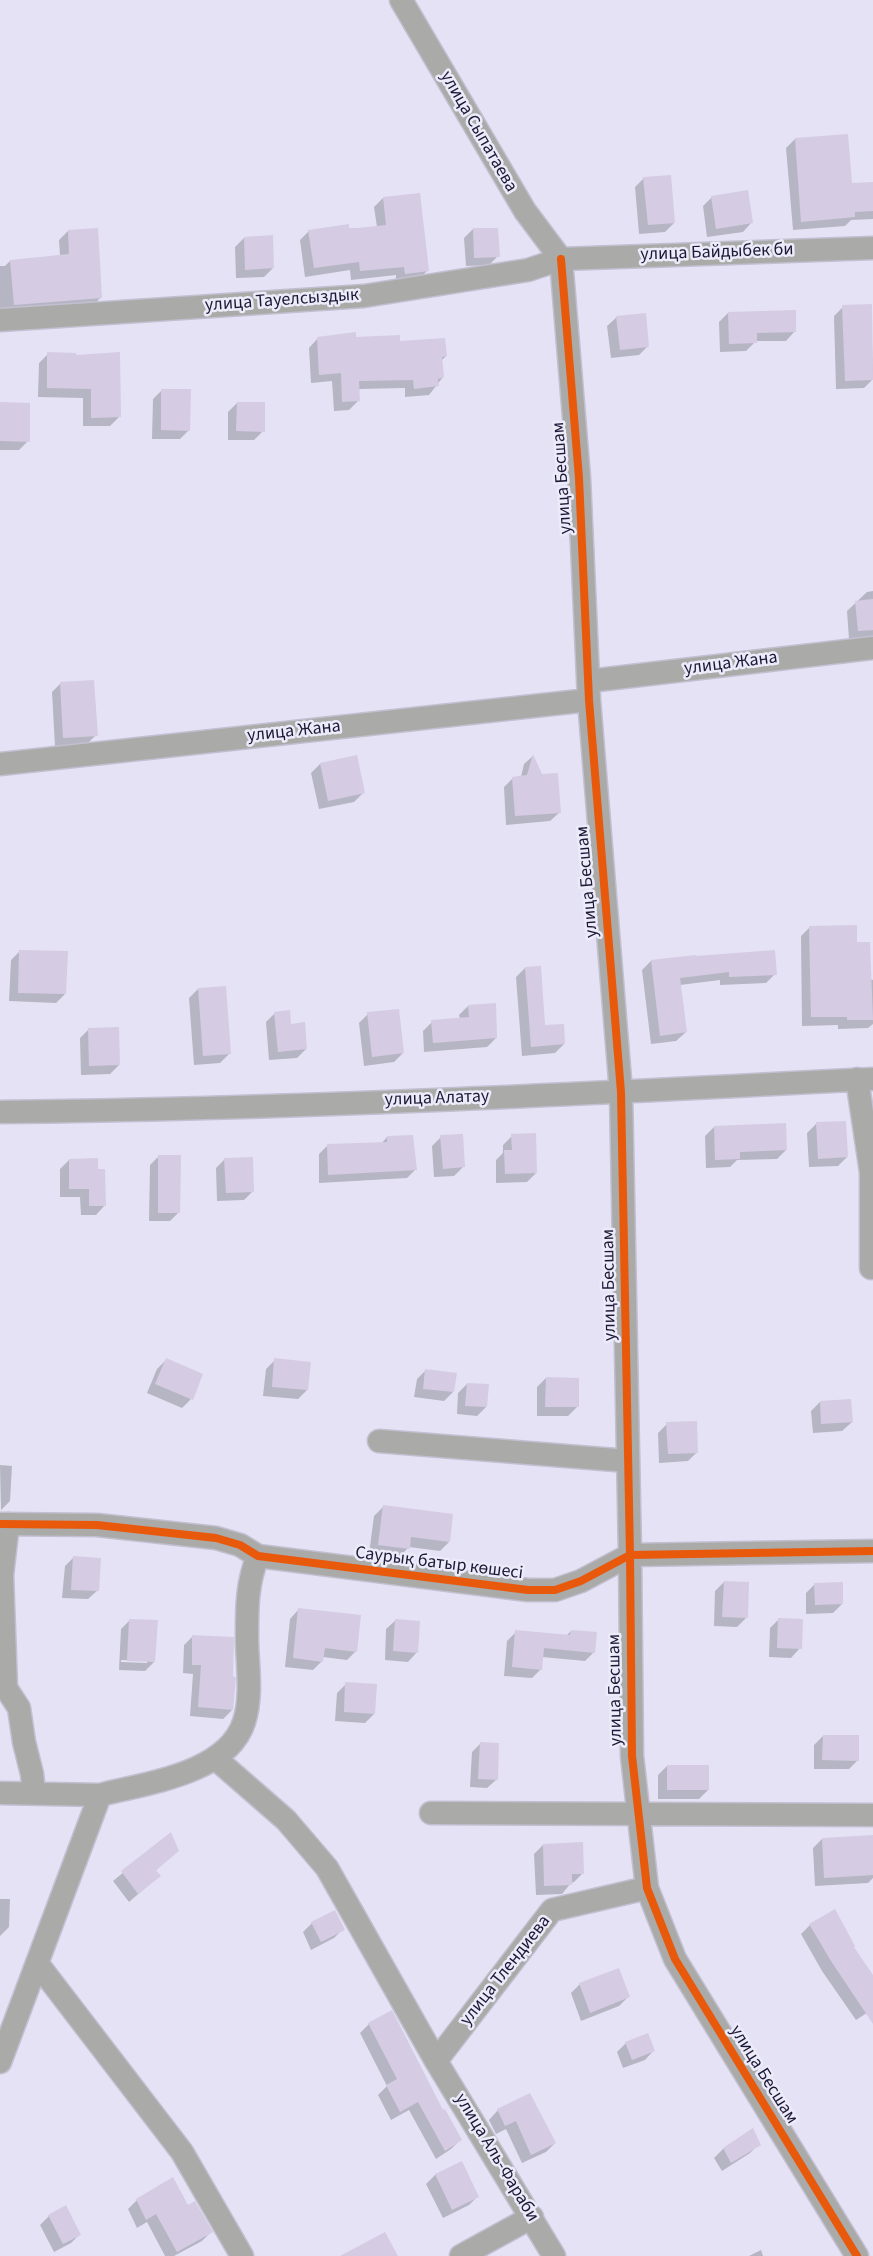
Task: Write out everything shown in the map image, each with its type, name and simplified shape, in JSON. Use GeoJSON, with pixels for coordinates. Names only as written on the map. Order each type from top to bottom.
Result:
{"type":"FeatureCollection","features":[{"type":"Feature","properties":{"kind":"street","name":"улица Сыпатаева"},"geometry":{"type":"LineString","coordinates":[[401,0],[525,211],[562,259]]}},
{"type":"Feature","properties":{"kind":"street","name":"улица Байдыбек би"},"geometry":{"type":"LineString","coordinates":[[562,259],[873,248]]}},
{"type":"Feature","properties":{"kind":"street","name":"улица Тауелсыздык"},"geometry":{"type":"LineString","coordinates":[[0,320],[364,296],[528,270],[562,259]]}},
{"type":"Feature","properties":{"kind":"street","name":"улица Бесшам"},"geometry":{"type":"LineString","coordinates":[[562,259],[579,478],[589,690],[621,1092],[632,1756],[648,1888],[675,1959],[857,2256]]}},
{"type":"Feature","properties":{"kind":"street","name":"улица Жана"},"geometry":{"type":"LineString","coordinates":[[0,764],[589,690],[873,648]]}},
{"type":"Feature","properties":{"kind":"street","name":"улица Алатау"},"geometry":{"type":"LineString","coordinates":[[0,1112],[164,1110],[621,1092],[865,1079]]}},
{"type":"Feature","properties":{"kind":"street"},"geometry":{"type":"LineString","coordinates":[[865,1079],[870,1172],[871,1268]]}},
{"type":"Feature","properties":{"kind":"street"},"geometry":{"type":"LineString","coordinates":[[379,1440],[628,1461]]}},
{"type":"Feature","properties":{"kind":"street"},"geometry":{"type":"LineString","coordinates":[[4,1524],[2,1575],[6,1688],[19,1708],[34,1793]]}},
{"type":"Feature","properties":{"kind":"street","name":"Саурық батыр көшесі"},"geometry":{"type":"LineString","coordinates":[[4,1524],[97,1525],[216,1538],[240,1545],[258,1556],[528,1590],[555,1590],[581,1581],[630,1555],[873,1551]]}},
{"type":"Feature","properties":{"kind":"street"},"geometry":{"type":"LineString","coordinates":[[0,1793],[100,1795],[195,1770],[216,1759],[232,1744],[244,1723],[248,1701],[247,1598],[251,1574],[258,1556]]}},
{"type":"Feature","properties":{"kind":"street","name":"улица Аль-Фараби"},"geometry":{"type":"LineString","coordinates":[[216,1759],[286,1820],[327,1868],[436,2061],[554,2256]]}},
{"type":"Feature","properties":{"kind":"street"},"geometry":{"type":"LineString","coordinates":[[0,2062],[100,1795]]}},
{"type":"Feature","properties":{"kind":"street"},"geometry":{"type":"LineString","coordinates":[[431,1813],[638,1815],[873,1814]]}},
{"type":"Feature","properties":{"kind":"street","name":"улица Тлендиева"},"geometry":{"type":"LineString","coordinates":[[436,2061],[552,1910],[648,1888]]}},
{"type":"Feature","properties":{"kind":"street"},"geometry":{"type":"LineString","coordinates":[[37,1962],[182,2152],[242,2256]]}},
{"type":"Feature","properties":{"kind":"street"},"geometry":{"type":"LineString","coordinates":[[461,2256],[532,2218]]}},
{"type":"Feature","properties":{"kind":"building"},"geometry":{"type":"Polygon","coordinates":[[[848,134],[852,183],[873,182],[873,211],[855,212],[855,217],[801,222],[795,138],[848,134]]]}},
{"type":"Feature","properties":{"kind":"building"},"geometry":{"type":"Polygon","coordinates":[[[671,175],[675,223],[648,225],[643,177],[671,175]]]}},
{"type":"Feature","properties":{"kind":"building"},"geometry":{"type":"Polygon","coordinates":[[[748,190],[753,223],[716,229],[711,196],[748,190]]]}},
{"type":"Feature","properties":{"kind":"building"},"geometry":{"type":"Polygon","coordinates":[[[420,193],[429,271],[405,274],[404,267],[360,271],[359,262],[314,268],[308,230],[349,224],[349,229],[386,225],[383,197],[420,193]]]}},
{"type":"Feature","properties":{"kind":"building"},"geometry":{"type":"Polygon","coordinates":[[[98,228],[102,298],[14,305],[10,260],[69,254],[68,230],[98,228]]]}},
{"type":"Feature","properties":{"kind":"building"},"geometry":{"type":"Polygon","coordinates":[[[473,228],[498,228],[500,257],[474,258],[473,228]]]}},
{"type":"Feature","properties":{"kind":"building"},"geometry":{"type":"Polygon","coordinates":[[[273,235],[274,268],[245,270],[244,237],[273,235]]]}},
{"type":"Feature","properties":{"kind":"building"},"geometry":{"type":"Polygon","coordinates":[[[872,304],[873,380],[845,381],[842,305],[872,304]]]}},
{"type":"Feature","properties":{"kind":"building"},"geometry":{"type":"Polygon","coordinates":[[[796,310],[796,332],[757,333],[757,343],[729,344],[728,312],[796,310]]]}},
{"type":"Feature","properties":{"kind":"building"},"geometry":{"type":"Polygon","coordinates":[[[646,313],[649,347],[620,350],[616,316],[646,313]]]}},
{"type":"Feature","properties":{"kind":"building"},"geometry":{"type":"Polygon","coordinates":[[[356,332],[356,337],[400,335],[400,341],[445,338],[447,356],[442,357],[444,377],[438,379],[439,386],[414,389],[413,380],[359,381],[360,401],[342,402],[341,373],[319,375],[317,337],[356,332]]]}},
{"type":"Feature","properties":{"kind":"building"},"geometry":{"type":"Polygon","coordinates":[[[47,352],[76,353],[76,355],[120,352],[121,417],[91,418],[91,389],[47,388],[47,352]]]}},
{"type":"Feature","properties":{"kind":"building"},"geometry":{"type":"Polygon","coordinates":[[[161,389],[191,389],[190,431],[161,430],[161,389]]]}},
{"type":"Feature","properties":{"kind":"building"},"geometry":{"type":"Polygon","coordinates":[[[0,402],[30,403],[30,442],[0,441],[0,402]]]}},
{"type":"Feature","properties":{"kind":"building"},"geometry":{"type":"Polygon","coordinates":[[[237,402],[265,402],[265,432],[236,431],[237,402]]]}},
{"type":"Feature","properties":{"kind":"building"},"geometry":{"type":"Polygon","coordinates":[[[873,599],[873,630],[858,631],[855,601],[873,599]]]}},
{"type":"Feature","properties":{"kind":"building"},"geometry":{"type":"Polygon","coordinates":[[[94,680],[98,736],[63,738],[60,682],[94,680]]]}},
{"type":"Feature","properties":{"kind":"building"},"geometry":{"type":"Polygon","coordinates":[[[533,754],[542,774],[558,773],[561,813],[515,816],[512,777],[527,775],[533,754]]]}},
{"type":"Feature","properties":{"kind":"building"},"geometry":{"type":"Polygon","coordinates":[[[357,755],[365,793],[328,801],[320,763],[357,755]]]}},
{"type":"Feature","properties":{"kind":"building"},"geometry":{"type":"Polygon","coordinates":[[[857,925],[857,942],[870,942],[873,1020],[847,1020],[847,1017],[811,1017],[809,926],[857,925]]]}},
{"type":"Feature","properties":{"kind":"building"},"geometry":{"type":"Polygon","coordinates":[[[19,950],[68,951],[66,994],[18,993],[19,950]]]}},
{"type":"Feature","properties":{"kind":"building"},"geometry":{"type":"Polygon","coordinates":[[[775,950],[777,975],[729,977],[729,972],[680,978],[687,1032],[660,1036],[651,960],[775,950]]]}},
{"type":"Feature","properties":{"kind":"building"},"geometry":{"type":"Polygon","coordinates":[[[541,966],[545,1025],[564,1024],[565,1044],[531,1047],[525,967],[541,966]]]}},
{"type":"Feature","properties":{"kind":"building"},"geometry":{"type":"Polygon","coordinates":[[[226,986],[231,1054],[203,1056],[198,988],[226,986]]]}},
{"type":"Feature","properties":{"kind":"building"},"geometry":{"type":"Polygon","coordinates":[[[496,1003],[497,1038],[433,1043],[431,1020],[469,1017],[468,1005],[496,1003]]]}},
{"type":"Feature","properties":{"kind":"building"},"geometry":{"type":"Polygon","coordinates":[[[399,1009],[404,1053],[372,1057],[367,1012],[399,1009]]]}},
{"type":"Feature","properties":{"kind":"building"},"geometry":{"type":"Polygon","coordinates":[[[290,1010],[291,1024],[305,1022],[307,1049],[278,1052],[274,1012],[290,1010]]]}},
{"type":"Feature","properties":{"kind":"building"},"geometry":{"type":"Polygon","coordinates":[[[119,1027],[120,1065],[89,1066],[88,1028],[119,1027]]]}},
{"type":"Feature","properties":{"kind":"building"},"geometry":{"type":"Polygon","coordinates":[[[846,1121],[848,1157],[818,1159],[816,1122],[846,1121]]]}},
{"type":"Feature","properties":{"kind":"building"},"geometry":{"type":"Polygon","coordinates":[[[786,1123],[787,1150],[740,1152],[740,1159],[715,1160],[714,1126],[786,1123]]]}},
{"type":"Feature","properties":{"kind":"building"},"geometry":{"type":"Polygon","coordinates":[[[536,1133],[537,1173],[505,1174],[504,1150],[512,1150],[511,1134],[536,1133]]]}},
{"type":"Feature","properties":{"kind":"building"},"geometry":{"type":"Polygon","coordinates":[[[463,1134],[465,1167],[443,1169],[440,1135],[463,1134]]]}},
{"type":"Feature","properties":{"kind":"building"},"geometry":{"type":"Polygon","coordinates":[[[413,1135],[417,1170],[328,1175],[327,1144],[387,1142],[387,1136],[413,1135]]]}},
{"type":"Feature","properties":{"kind":"building"},"geometry":{"type":"Polygon","coordinates":[[[158,1155],[181,1155],[180,1213],[158,1213],[158,1155]]]}},
{"type":"Feature","properties":{"kind":"building"},"geometry":{"type":"Polygon","coordinates":[[[253,1157],[254,1192],[226,1193],[224,1158],[253,1157]]]}},
{"type":"Feature","properties":{"kind":"building"},"geometry":{"type":"Polygon","coordinates":[[[98,1158],[98,1169],[105,1169],[106,1206],[89,1206],[89,1189],[69,1189],[69,1159],[98,1158]]]}},
{"type":"Feature","properties":{"kind":"building"},"geometry":{"type":"Polygon","coordinates":[[[166,1358],[203,1374],[193,1400],[155,1384],[166,1358]]]}},
{"type":"Feature","properties":{"kind":"building"},"geometry":{"type":"Polygon","coordinates":[[[274,1358],[311,1362],[308,1390],[272,1387],[274,1358]]]}},
{"type":"Feature","properties":{"kind":"building"},"geometry":{"type":"Polygon","coordinates":[[[425,1369],[457,1373],[454,1392],[423,1389],[425,1369]]]}},
{"type":"Feature","properties":{"kind":"building"},"geometry":{"type":"Polygon","coordinates":[[[546,1377],[579,1378],[579,1407],[545,1407],[546,1377]]]}},
{"type":"Feature","properties":{"kind":"building"},"geometry":{"type":"Polygon","coordinates":[[[467,1383],[489,1384],[487,1407],[465,1406],[467,1383]]]}},
{"type":"Feature","properties":{"kind":"building"},"geometry":{"type":"Polygon","coordinates":[[[851,1399],[853,1422],[821,1424],[820,1401],[851,1399]]]}},
{"type":"Feature","properties":{"kind":"building"},"geometry":{"type":"Polygon","coordinates":[[[697,1421],[698,1453],[668,1454],[666,1422],[697,1421]]]}},
{"type":"Feature","properties":{"kind":"building"},"geometry":{"type":"Polygon","coordinates":[[[383,1505],[453,1514],[450,1542],[411,1537],[410,1549],[378,1545],[383,1505]]]}},
{"type":"Feature","properties":{"kind":"building"},"geometry":{"type":"Polygon","coordinates":[[[73,1556],[101,1558],[99,1591],[71,1590],[73,1556]]]}},
{"type":"Feature","properties":{"kind":"building"},"geometry":{"type":"Polygon","coordinates":[[[724,1581],[749,1582],[748,1618],[722,1617],[724,1581]]]}},
{"type":"Feature","properties":{"kind":"building"},"geometry":{"type":"Polygon","coordinates":[[[843,1582],[843,1604],[815,1605],[814,1583],[843,1582]]]}},
{"type":"Feature","properties":{"kind":"building"},"geometry":{"type":"Polygon","coordinates":[[[298,1608],[361,1615],[357,1652],[325,1648],[323,1662],[293,1658],[298,1608]]]}},
{"type":"Feature","properties":{"kind":"building"},"geometry":{"type":"Polygon","coordinates":[[[778,1618],[803,1619],[802,1649],[777,1648],[778,1618]]]}},
{"type":"Feature","properties":{"kind":"building"},"geometry":{"type":"Polygon","coordinates":[[[129,1619],[158,1620],[155,1662],[127,1661],[129,1619]]]}},
{"type":"Feature","properties":{"kind":"building"},"geometry":{"type":"Polygon","coordinates":[[[395,1619],[420,1621],[418,1653],[393,1651],[395,1619]]]}},
{"type":"Feature","properties":{"kind":"building"},"geometry":{"type":"Polygon","coordinates":[[[515,1630],[570,1635],[571,1630],[597,1632],[595,1653],[544,1648],[542,1670],[512,1667],[515,1630]]]}},
{"type":"Feature","properties":{"kind":"building"},"geometry":{"type":"Polygon","coordinates":[[[192,1635],[234,1637],[233,1676],[236,1678],[233,1710],[198,1707],[201,1665],[192,1665],[192,1635]]]}},
{"type":"Feature","properties":{"kind":"building"},"geometry":{"type":"Polygon","coordinates":[[[345,1682],[377,1684],[375,1714],[344,1712],[345,1682]]]}},
{"type":"Feature","properties":{"kind":"building"},"geometry":{"type":"Polygon","coordinates":[[[823,1735],[859,1735],[859,1761],[822,1760],[823,1735]]]}},
{"type":"Feature","properties":{"kind":"building"},"geometry":{"type":"Polygon","coordinates":[[[480,1742],[499,1743],[498,1780],[478,1779],[480,1742]]]}},
{"type":"Feature","properties":{"kind":"building"},"geometry":{"type":"Polygon","coordinates":[[[667,1765],[709,1765],[709,1790],[667,1790],[667,1765]]]}},
{"type":"Feature","properties":{"kind":"building"},"geometry":{"type":"Polygon","coordinates":[[[171,1832],[179,1851],[156,1870],[161,1876],[138,1894],[121,1871],[171,1832]]]}},
{"type":"Feature","properties":{"kind":"building"},"geometry":{"type":"Polygon","coordinates":[[[873,1835],[873,1875],[824,1878],[822,1838],[873,1835]]]}},
{"type":"Feature","properties":{"kind":"building"},"geometry":{"type":"Polygon","coordinates":[[[583,1842],[584,1874],[572,1874],[572,1885],[544,1886],[543,1844],[583,1842]]]}},
{"type":"Feature","properties":{"kind":"building"},"geometry":{"type":"Polygon","coordinates":[[[835,1909],[854,1947],[873,1975],[873,2024],[809,1924],[835,1909]]]}},
{"type":"Feature","properties":{"kind":"building"},"geometry":{"type":"Polygon","coordinates":[[[335,1910],[345,1930],[321,1942],[311,1922],[335,1910]]]}},
{"type":"Feature","properties":{"kind":"building"},"geometry":{"type":"Polygon","coordinates":[[[619,1968],[630,1997],[590,2013],[579,1983],[619,1968]]]}},
{"type":"Feature","properties":{"kind":"building"},"geometry":{"type":"Polygon","coordinates":[[[392,2010],[443,2110],[445,2109],[462,2140],[445,2151],[418,2102],[400,2112],[386,2085],[397,2079],[368,2023],[392,2010]]]}},
{"type":"Feature","properties":{"kind":"building"},"geometry":{"type":"Polygon","coordinates":[[[648,2033],[655,2051],[632,2060],[625,2042],[648,2033]]]}},
{"type":"Feature","properties":{"kind":"building"},"geometry":{"type":"Polygon","coordinates":[[[530,2093],[556,2143],[531,2155],[516,2121],[505,2126],[497,2109],[530,2093]]]}},
{"type":"Feature","properties":{"kind":"building"},"geometry":{"type":"Polygon","coordinates":[[[753,2128],[761,2145],[731,2163],[723,2148],[753,2128]]]}},
{"type":"Feature","properties":{"kind":"building"},"geometry":{"type":"Polygon","coordinates":[[[462,2161],[479,2197],[452,2210],[435,2174],[462,2161]]]}},
{"type":"Feature","properties":{"kind":"building"},"geometry":{"type":"Polygon","coordinates":[[[173,2177],[188,2205],[195,2201],[213,2232],[177,2252],[156,2214],[146,2220],[136,2199],[173,2177]]]}},
{"type":"Feature","properties":{"kind":"building"},"geometry":{"type":"Polygon","coordinates":[[[66,2205],[81,2235],[63,2244],[48,2215],[66,2205]]]}},
{"type":"Feature","properties":{"kind":"building"},"geometry":{"type":"Polygon","coordinates":[[[385,2232],[398,2256],[340,2256],[385,2232]]]}},
{"type":"Feature","properties":{"kind":"cycle path"},"geometry":{"type":"LineString","coordinates":[[561,259],[579,478],[589,700],[621,1092],[632,1756],[647,1888],[675,1959],[857,2256]]}},
{"type":"Feature","properties":{"kind":"cycle path"},"geometry":{"type":"LineString","coordinates":[[0,1524],[97,1525],[216,1538],[240,1545],[258,1556],[528,1590],[555,1590],[581,1581],[630,1555],[873,1551]]}}]}
